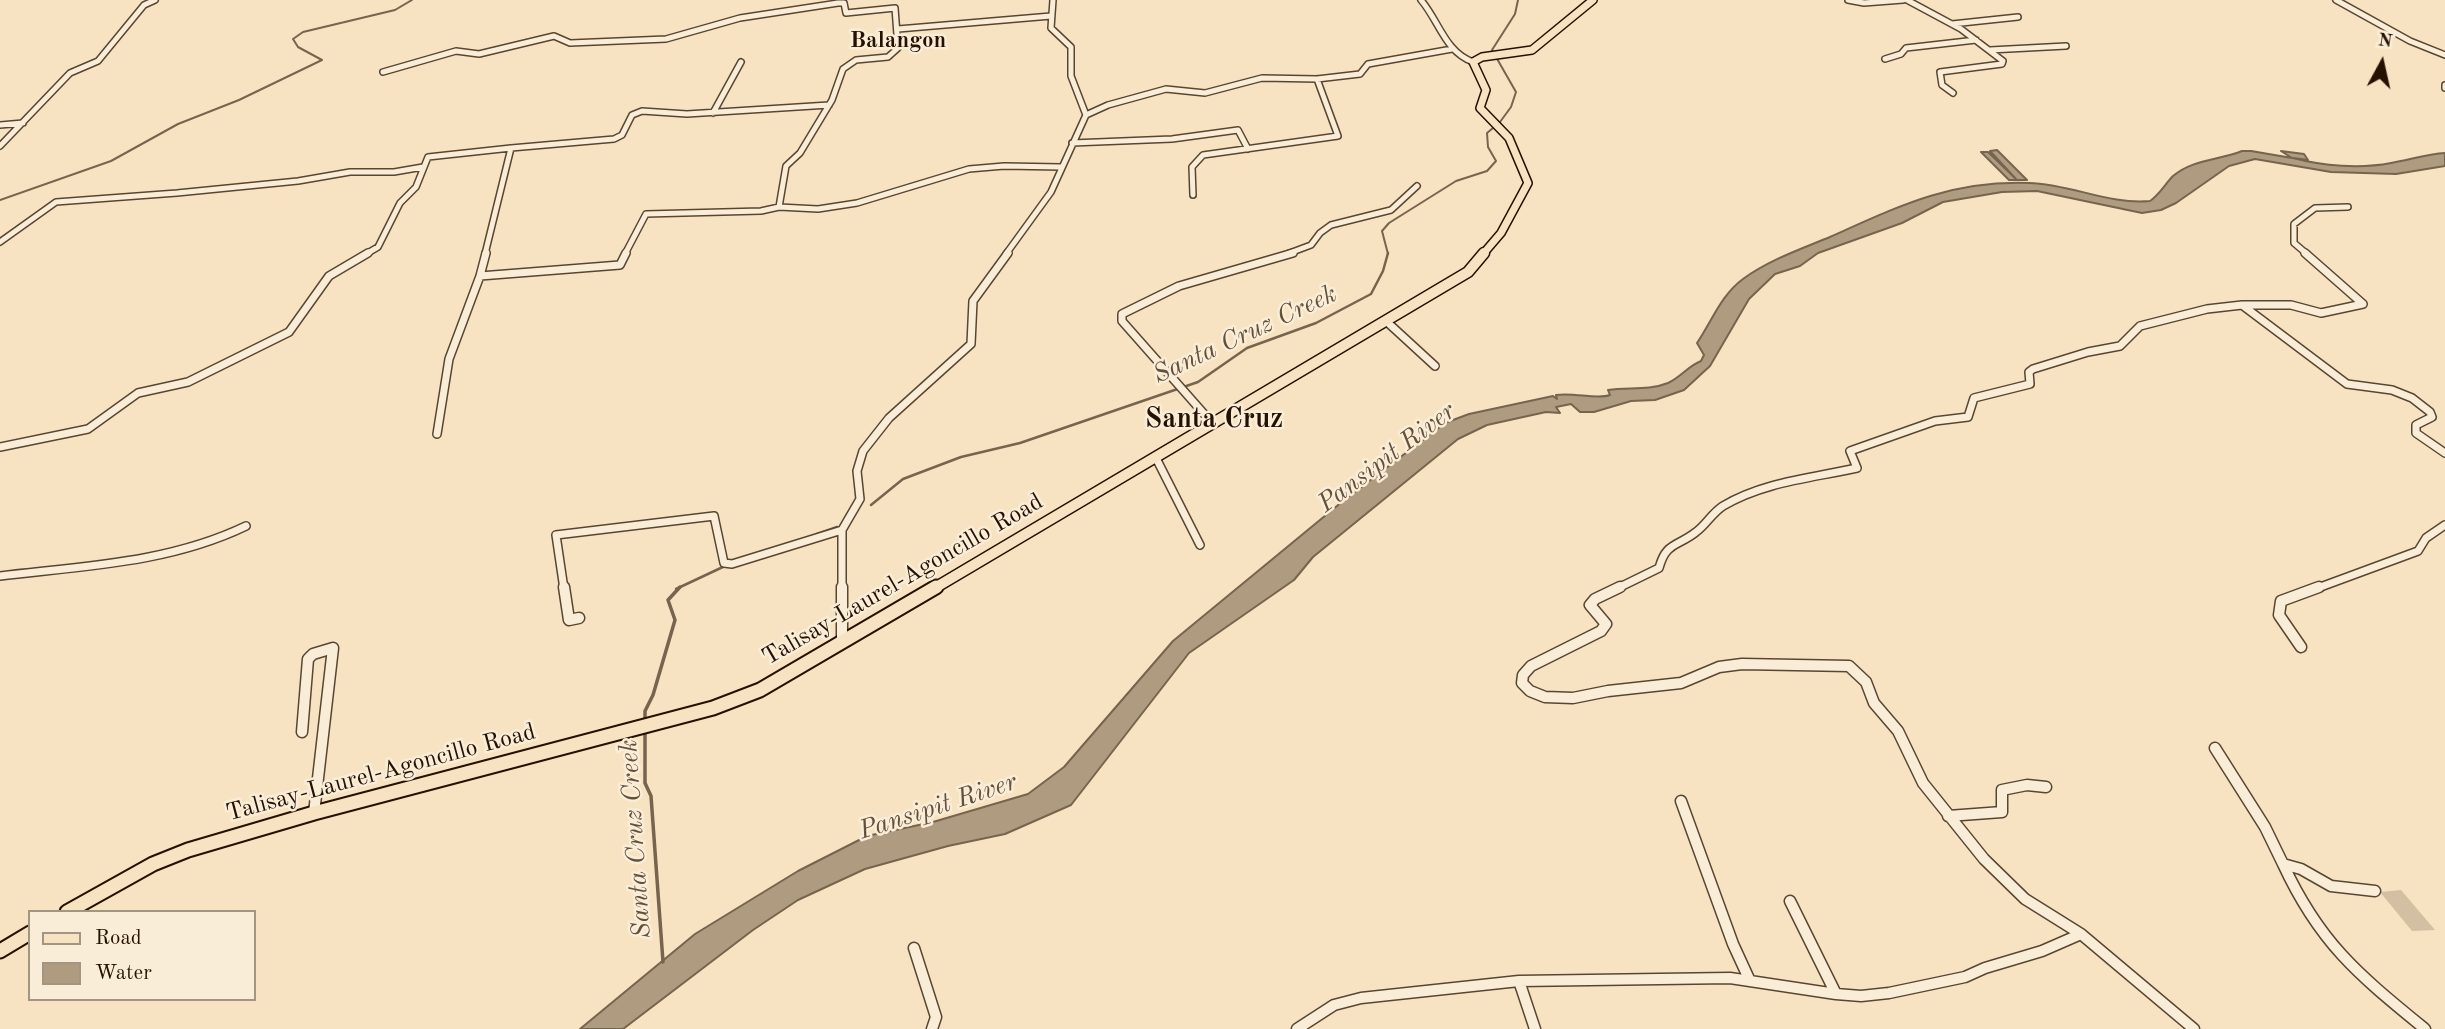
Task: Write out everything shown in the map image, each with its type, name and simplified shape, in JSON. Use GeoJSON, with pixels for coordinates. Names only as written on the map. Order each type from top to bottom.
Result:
{"type":"FeatureCollection","features":[{"type":"Feature","properties":{"kind":"main road"},"geometry":{"type":"LineString","coordinates":[[1473,62],[1475,58],[1532,50],[1593,0]]}},
{"type":"Feature","properties":{"kind":"main road","name":"Talisay-Laurel-Agoncillo Road"},"geometry":{"type":"LineString","coordinates":[[71,910],[153,864],[188,850],[314,813],[630,732],[713,708],[760,690],[1468,272],[1501,233],[1528,183],[1509,138],[1480,108],[1486,90],[1473,62]]}},
{"type":"Feature","properties":{"kind":"main road"},"geometry":{"type":"LineString","coordinates":[[0,951],[28,934]]}},
{"type":"Feature","properties":{"kind":"street"},"geometry":{"type":"LineString","coordinates":[[0,146],[71,73],[98,61],[144,5],[155,0]]}},
{"type":"Feature","properties":{"kind":"street"},"geometry":{"type":"LineString","coordinates":[[1053,0],[1051,16],[1054,33],[1072,47],[1071,76],[1086,115]]}},
{"type":"Feature","properties":{"kind":"street"},"geometry":{"type":"LineString","coordinates":[[1420,0],[1428,7],[1459,57],[1473,62]]}},
{"type":"Feature","properties":{"kind":"street"},"geometry":{"type":"LineString","coordinates":[[1848,0],[1864,3],[1905,0],[1952,24],[2003,61],[2002,64],[1940,72],[1942,85],[1953,93]]}},
{"type":"Feature","properties":{"kind":"street"},"geometry":{"type":"LineString","coordinates":[[2336,0],[2410,41],[2445,55]]}},
{"type":"Feature","properties":{"kind":"street"},"geometry":{"type":"LineString","coordinates":[[383,72],[456,51],[480,54],[554,36],[570,43],[666,40],[740,18],[838,3],[844,3],[843,11],[846,13],[893,6],[898,29],[898,48],[892,55],[856,60],[843,69],[830,104],[800,153],[786,166],[779,207]]}},
{"type":"Feature","properties":{"kind":"street"},"geometry":{"type":"LineString","coordinates":[[898,29],[1051,16]]}},
{"type":"Feature","properties":{"kind":"street"},"geometry":{"type":"LineString","coordinates":[[1952,24],[2018,16]]}},
{"type":"Feature","properties":{"kind":"street"},"geometry":{"type":"LineString","coordinates":[[1885,59],[1901,54],[1906,48],[1976,40]]}},
{"type":"Feature","properties":{"kind":"street"},"geometry":{"type":"LineString","coordinates":[[1990,50],[2066,46]]}},
{"type":"Feature","properties":{"kind":"street"},"geometry":{"type":"LineString","coordinates":[[842,643],[842,530],[860,499],[856,479],[857,464],[883,422],[971,344],[974,331],[970,309],[973,301],[1051,192],[1086,115],[1108,105],[1166,89],[1205,93],[1262,78],[1317,79],[1360,75],[1368,64],[1452,48]]}},
{"type":"Feature","properties":{"kind":"street"},"geometry":{"type":"LineString","coordinates":[[713,113],[741,62]]}},
{"type":"Feature","properties":{"kind":"street"},"geometry":{"type":"LineString","coordinates":[[1193,195],[1191,165],[1195,158],[1338,136],[1317,79]]}},
{"type":"Feature","properties":{"kind":"street"},"geometry":{"type":"LineString","coordinates":[[0,447],[88,429],[124,401],[138,394],[188,382],[289,332],[329,276],[378,247],[400,203],[416,187],[423,167],[431,155],[614,139],[622,135],[632,115],[642,111],[713,113],[830,104]]}},
{"type":"Feature","properties":{"kind":"street"},"geometry":{"type":"LineString","coordinates":[[0,125],[23,123]]}},
{"type":"Feature","properties":{"kind":"street"},"geometry":{"type":"LineString","coordinates":[[1072,144],[1172,139],[1238,130],[1248,149]]}},
{"type":"Feature","properties":{"kind":"street"},"geometry":{"type":"LineString","coordinates":[[437,434],[449,359],[480,276],[511,148]]}},
{"type":"Feature","properties":{"kind":"street"},"geometry":{"type":"LineString","coordinates":[[0,242],[56,202],[177,193],[350,172],[394,172],[423,167]]}},
{"type":"Feature","properties":{"kind":"street"},"geometry":{"type":"LineString","coordinates":[[480,276],[620,265],[646,214],[761,211],[779,207],[796,211],[844,205],[982,167],[1061,167]]}},
{"type":"Feature","properties":{"kind":"street"},"geometry":{"type":"LineString","coordinates":[[1213,424],[1122,321],[1122,314],[1179,286],[1303,250],[1331,225],[1391,210],[1417,186]]}},
{"type":"Feature","properties":{"kind":"street"},"geometry":{"type":"LineString","coordinates":[[2194,1029],[2081,934],[2025,900],[2004,876],[1984,859],[1923,783],[1906,754],[1898,731],[1874,703],[1866,682],[1849,666],[1742,664],[1719,667],[1681,683],[1608,691],[1573,698],[1545,698],[1530,691],[1522,683],[1523,676],[1531,666],[1601,631],[1606,624],[1590,606],[1595,599],[1659,568],[1662,554],[1668,546],[1693,534],[1709,516],[1725,505],[1776,486],[1857,468],[1850,451],[1936,421],[1968,417],[1974,398],[2022,388],[2030,384],[2029,372],[2033,369],[2088,352],[2120,346],[2140,326],[2207,309],[2242,305],[2291,305],[2320,313],[2362,304],[2294,243],[2294,224],[2315,208],[2347,207]]}},
{"type":"Feature","properties":{"kind":"street"},"geometry":{"type":"LineString","coordinates":[[2242,305],[2347,384],[2392,390],[2412,398],[2430,412],[2432,417],[2416,425],[2416,433],[2445,453]]}},
{"type":"Feature","properties":{"kind":"street"},"geometry":{"type":"LineString","coordinates":[[1386,321],[1435,366]]}},
{"type":"Feature","properties":{"kind":"street"},"geometry":{"type":"LineString","coordinates":[[1157,458],[1200,545]]}},
{"type":"Feature","properties":{"kind":"street"},"geometry":{"type":"LineString","coordinates":[[579,618],[569,620],[556,535],[714,516],[724,563],[732,564],[842,530]]}},
{"type":"Feature","properties":{"kind":"street"},"geometry":{"type":"LineString","coordinates":[[2301,647],[2279,615],[2281,601],[2418,551],[2426,538],[2445,525]]}},
{"type":"Feature","properties":{"kind":"street"},"geometry":{"type":"LineString","coordinates":[[0,576],[173,555],[228,536],[246,526]]}},
{"type":"Feature","properties":{"kind":"street"},"geometry":{"type":"LineString","coordinates":[[302,732],[308,659],[313,654],[333,648],[314,813]]}},
{"type":"Feature","properties":{"kind":"street"},"geometry":{"type":"LineString","coordinates":[[2215,748],[2265,827],[2289,878],[2328,938],[2346,961],[2425,1029]]}},
{"type":"Feature","properties":{"kind":"street"},"geometry":{"type":"LineString","coordinates":[[1948,816],[2002,811],[2002,790],[2027,785],[2046,787]]}},
{"type":"Feature","properties":{"kind":"street"},"geometry":{"type":"LineString","coordinates":[[1681,801],[1733,944],[1750,981]]}},
{"type":"Feature","properties":{"kind":"street"},"geometry":{"type":"LineString","coordinates":[[2283,864],[2301,869],[2331,887],[2375,891]]}},
{"type":"Feature","properties":{"kind":"street"},"geometry":{"type":"LineString","coordinates":[[1790,901],[1836,994]]}},
{"type":"Feature","properties":{"kind":"street"},"geometry":{"type":"LineString","coordinates":[[1297,1029],[1334,1005],[1361,998],[1519,981],[1730,978],[1861,996],[1932,986],[2034,954],[2081,934]]}},
{"type":"Feature","properties":{"kind":"street"},"geometry":{"type":"LineString","coordinates":[[914,948],[936,1017],[932,1029]]}},
{"type":"Feature","properties":{"kind":"street"},"geometry":{"type":"LineString","coordinates":[[1519,981],[1535,1029]]}},
{"type":"Feature","properties":{"kind":"shaded area"},"geometry":{"type":"Polygon","coordinates":[[[2401,890],[2435,930],[2412,931],[2380,892],[2401,890]]]}},
{"type":"Feature","properties":{"kind":"water"},"geometry":{"type":"Polygon","coordinates":[[[1997,150],[2027,180],[2009,180],[1981,152],[1988,152],[2016,179],[1990,151],[1997,150]]]}},
{"type":"Feature","properties":{"kind":"water"},"geometry":{"type":"Polygon","coordinates":[[[2242,151],[2292,158],[2281,151],[2304,154],[2308,160],[2293,158],[2329,165],[2354,166],[2379,165],[2445,153],[2445,166],[2396,174],[2331,172],[2255,159],[2229,166],[2176,203],[2161,210],[2142,213],[2037,191],[2002,192],[1943,202],[1902,223],[1818,253],[1800,266],[1775,274],[1749,299],[1710,366],[1684,390],[1655,400],[1631,401],[1594,412],[1580,412],[1571,404],[1556,407],[1560,413],[1546,412],[1487,425],[1458,439],[1313,557],[1294,580],[1189,653],[1071,805],[1005,834],[948,846],[865,869],[798,900],[753,930],[623,1029],[580,1029],[695,934],[798,871],[867,836],[933,822],[1028,794],[1064,767],[1173,641],[1343,501],[1445,423],[1469,414],[1553,396],[1557,399],[1556,395],[1605,396],[1610,395],[1608,390],[1646,388],[1668,383],[1701,361],[1704,355],[1697,343],[1723,300],[1743,279],[1785,255],[1926,197],[1975,186],[2029,183],[2120,200],[2150,201],[2181,170],[2242,151]]]}},
{"type":"Feature","properties":{"kind":"waterway"},"geometry":{"type":"LineString","coordinates":[[0,200],[111,161],[178,124],[239,100],[322,60],[298,47],[293,39],[303,32],[395,10],[412,0]]}},
{"type":"Feature","properties":{"kind":"waterway","name":"Santa Cruz Creek"},"geometry":{"type":"LineString","coordinates":[[1500,122],[1511,107],[1516,92],[1492,50],[1515,14],[1518,0]]}},
{"type":"Feature","properties":{"kind":"waterway","name":"Santa Cruz Creek"},"geometry":{"type":"LineString","coordinates":[[1388,253],[1382,231],[1389,223],[1456,181],[1487,171],[1496,161],[1488,147],[1487,133],[1493,128]]}},
{"type":"Feature","properties":{"kind":"waterway","name":"Santa Cruz Creek"},"geometry":{"type":"LineString","coordinates":[[871,505],[903,479],[961,457],[1020,443],[1198,382],[1247,348],[1316,323],[1371,294],[1383,271],[1388,253]]}},
{"type":"Feature","properties":{"kind":"waterway","name":"Santa Cruz Creek"},"geometry":{"type":"LineString","coordinates":[[817,534],[837,527]]}},
{"type":"Feature","properties":{"kind":"waterway","name":"Santa Cruz Creek"},"geometry":{"type":"LineString","coordinates":[[680,587],[725,566]]}},
{"type":"Feature","properties":{"kind":"waterway","name":"Santa Cruz Creek"},"geometry":{"type":"LineString","coordinates":[[645,719],[645,711],[653,695],[675,620],[668,600],[680,587]]}},
{"type":"Feature","properties":{"kind":"waterway","name":"Santa Cruz Creek"},"geometry":{"type":"LineString","coordinates":[[676,589],[680,587]]}},
{"type":"Feature","properties":{"kind":"waterway","name":"Santa Cruz Creek"},"geometry":{"type":"LineString","coordinates":[[645,729],[645,783],[651,796],[663,962]]}},
{"type":"Feature","properties":{"kind":"district","name":"Balangon"},"geometry":{"type":"Point","coordinates":[898,41]}},
{"type":"Feature","properties":{"kind":"district","name":"Santa Cruz"},"geometry":{"type":"Point","coordinates":[1214,420]}},
{"type":"Feature","properties":{"kind":"water label","name":"Pansipit River"},"geometry":{"type":"Point","coordinates":[1387,458]}},
{"type":"Feature","properties":{"kind":"water label","name":"Pansipit River"},"geometry":{"type":"Point","coordinates":[938,807]}}]}
